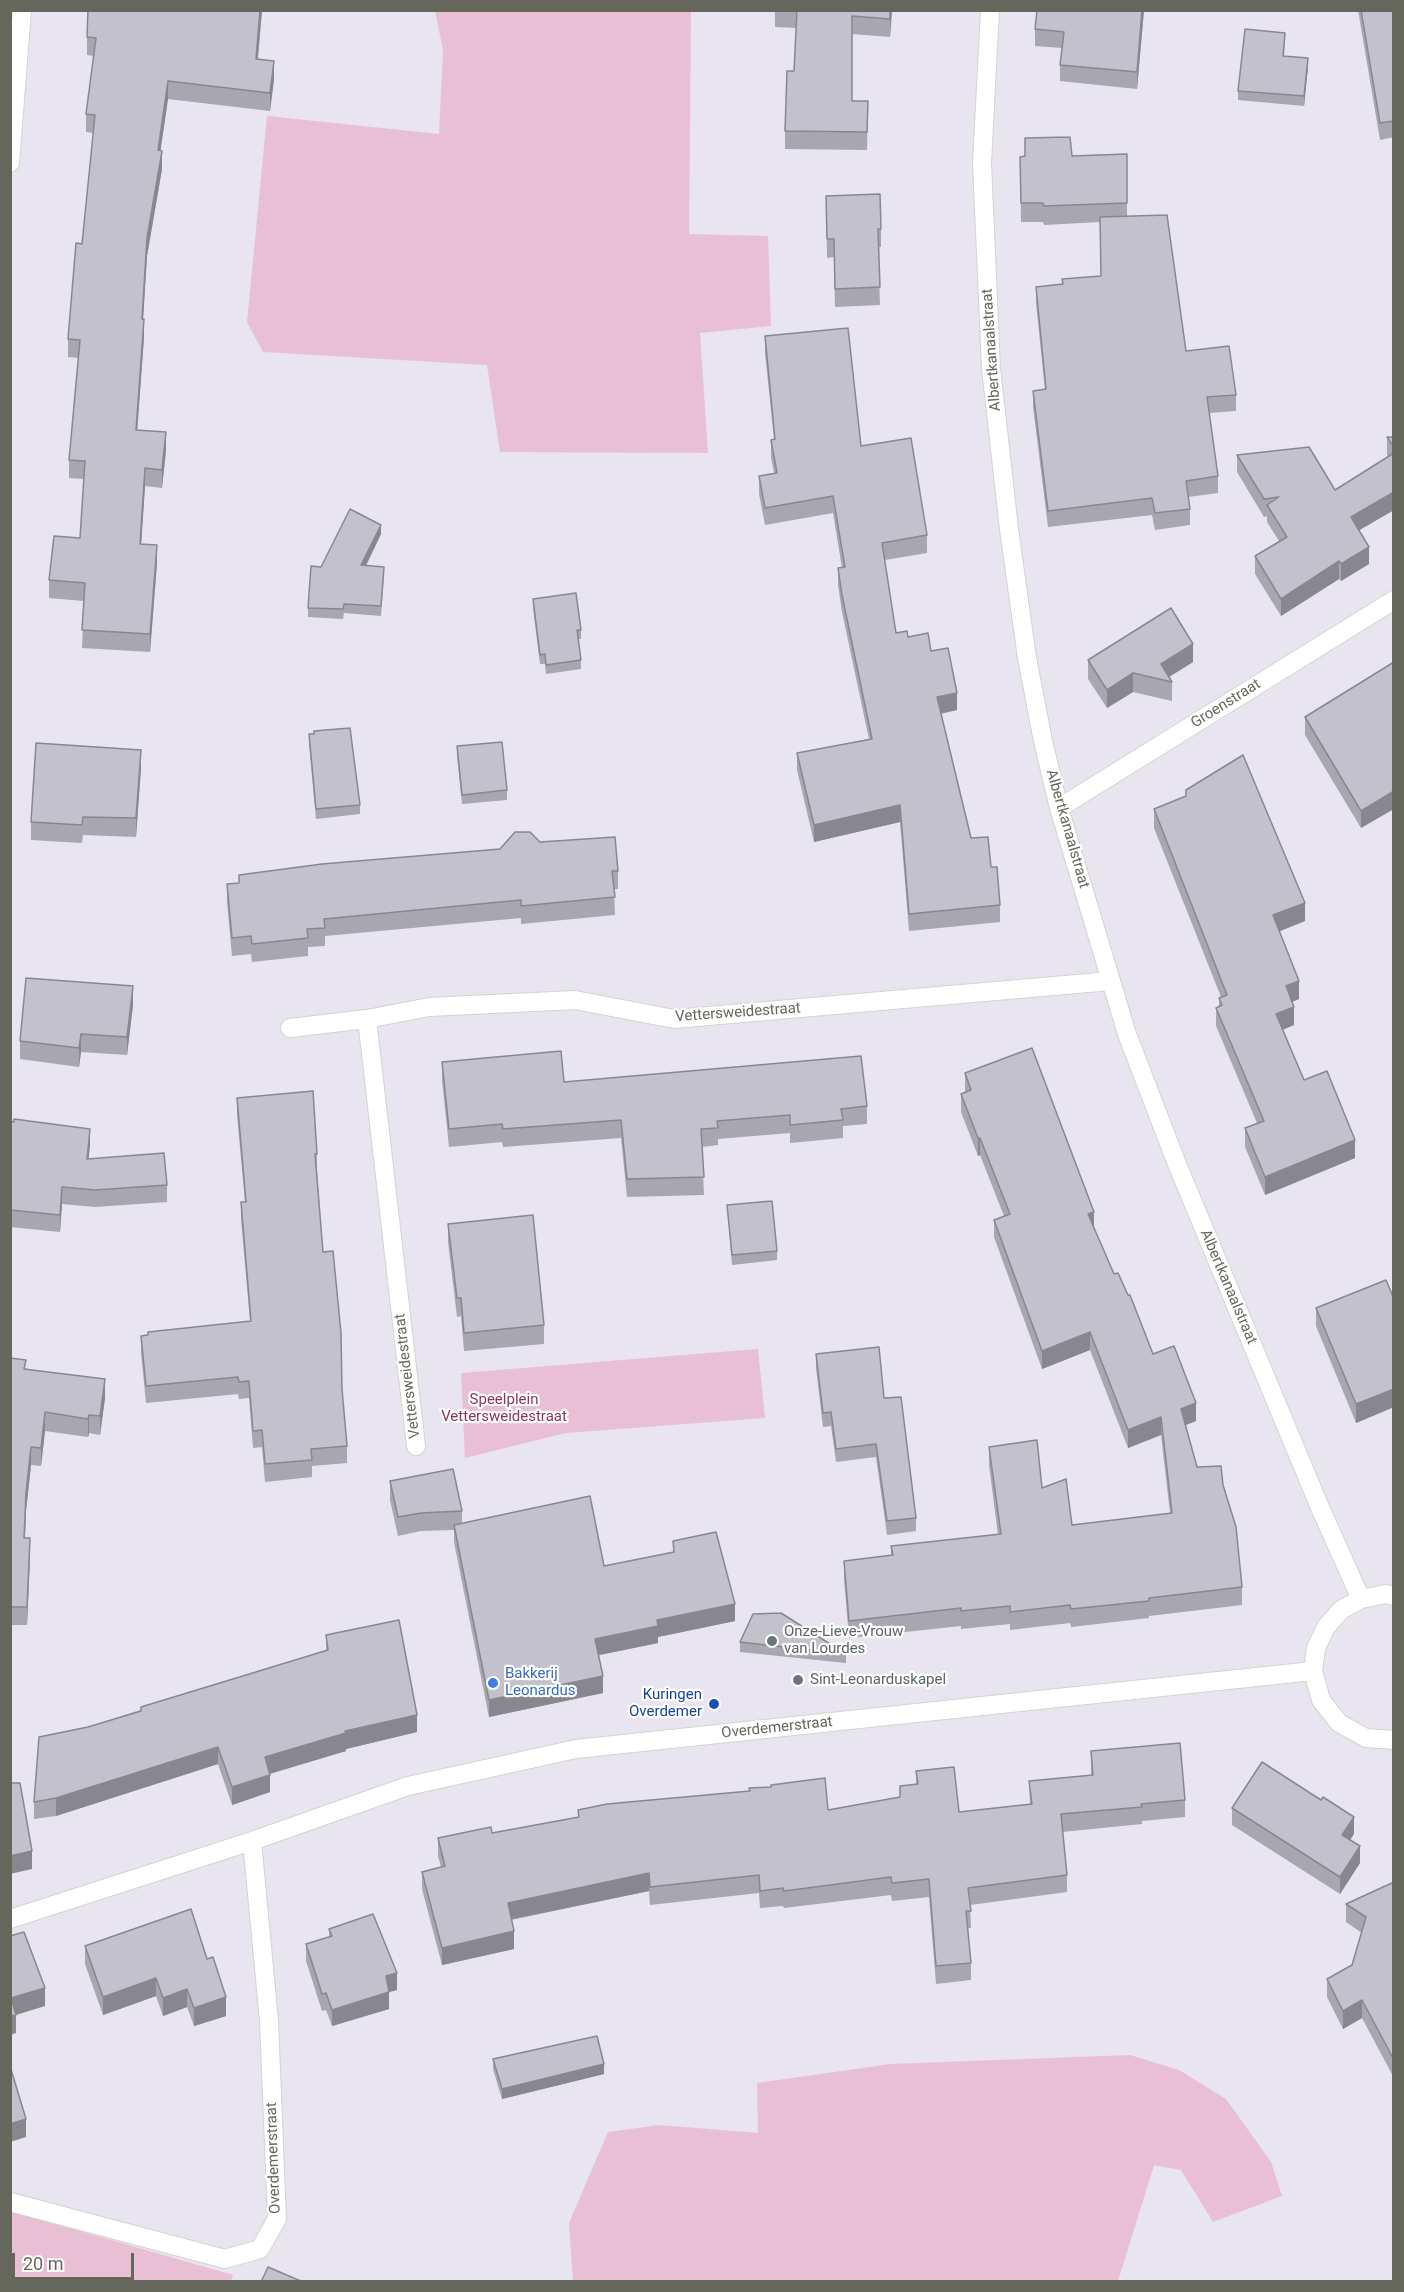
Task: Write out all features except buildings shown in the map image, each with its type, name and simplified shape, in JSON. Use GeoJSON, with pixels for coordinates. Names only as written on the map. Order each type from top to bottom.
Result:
{"type":"FeatureCollection","features":[{"type":"Feature","properties":{"kind":"street"},"geometry":{"type":"LineString","coordinates":[[10,164],[22,10]]}},
{"type":"Feature","properties":{"kind":"street","name":"Albertkanaalstraat"},"geometry":{"type":"LineString","coordinates":[[990,10],[982,163],[991,368],[1009,530],[1027,658],[1059,807],[1127,1034],[1177,1164],[1321,1510],[1361,1599]]}},
{"type":"Feature","properties":{"kind":"street","name":"Groenstraat"},"geometry":{"type":"LineString","coordinates":[[1059,807],[1394,600]]}},
{"type":"Feature","properties":{"kind":"street","name":"Vettersweidestraat"},"geometry":{"type":"LineString","coordinates":[[290,1028],[367,1019],[429,1007],[575,1000],[674,1019],[1111,981]]}},
{"type":"Feature","properties":{"kind":"street","name":"Vettersweidestraat"},"geometry":{"type":"LineString","coordinates":[[367,1019],[416,1446]]}},
{"type":"Feature","properties":{"kind":"street"},"geometry":{"type":"LineString","coordinates":[[1394,1596],[1386,1594],[1361,1599],[1341,1610],[1326,1627],[1316,1648],[1313,1671],[1321,1700],[1339,1723],[1366,1737],[1394,1740]]}},
{"type":"Feature","properties":{"kind":"street","name":"Overdemerstraat"},"geometry":{"type":"LineString","coordinates":[[10,1919],[252,1841],[408,1786],[576,1749],[1313,1671]]}},
{"type":"Feature","properties":{"kind":"street","name":"Overdemerstraat"},"geometry":{"type":"LineString","coordinates":[[10,2202],[225,2259],[260,2249],[277,2219],[269,2021],[252,1841]]}},
{"type":"Feature","properties":{"kind":"green space"},"geometry":{"type":"Polygon","coordinates":[[[435,11],[691,11],[689,234],[768,236],[771,326],[700,333],[708,453],[500,452],[487,365],[263,352],[247,322],[267,116],[439,134],[443,50],[435,11]]]}},
{"type":"Feature","properties":{"kind":"green space","name":"Speelplein Vettersweidestraat"},"geometry":{"type":"Polygon","coordinates":[[[758,1349],[765,1418],[566,1433],[465,1458],[461,1373],[758,1349]]]}},
{"type":"Feature","properties":{"kind":"green space"},"geometry":{"type":"Polygon","coordinates":[[[1130,2055],[1179,2070],[1226,2099],[1271,2162],[1282,2196],[1213,2222],[1181,2170],[1154,2165],[1118,2281],[573,2281],[569,2223],[608,2132],[659,2125],[758,2133],[757,2083],[891,2064],[1130,2055]]]}},
{"type":"Feature","properties":{"kind":"green space"},"geometry":{"type":"Polygon","coordinates":[[[10,2211],[233,2275],[231,2281],[18,2281],[11,2278],[10,2211]]]}},
{"type":"Feature","properties":{"kind":"place","name":"Onze-Lieve-Vrouw van Lourdes"},"geometry":{"type":"Point","coordinates":[772,1641]}},
{"type":"Feature","properties":{"kind":"place","name":"Sint-Leonarduskapel"},"geometry":{"type":"Point","coordinates":[798,1680]}},
{"type":"Feature","properties":{"kind":"place","name":"Bakkerij Leonardus"},"geometry":{"type":"Point","coordinates":[493,1683]}},
{"type":"Feature","properties":{"kind":"place","name":"Kuringen Overdemer"},"geometry":{"type":"Point","coordinates":[714,1704]}}]}
